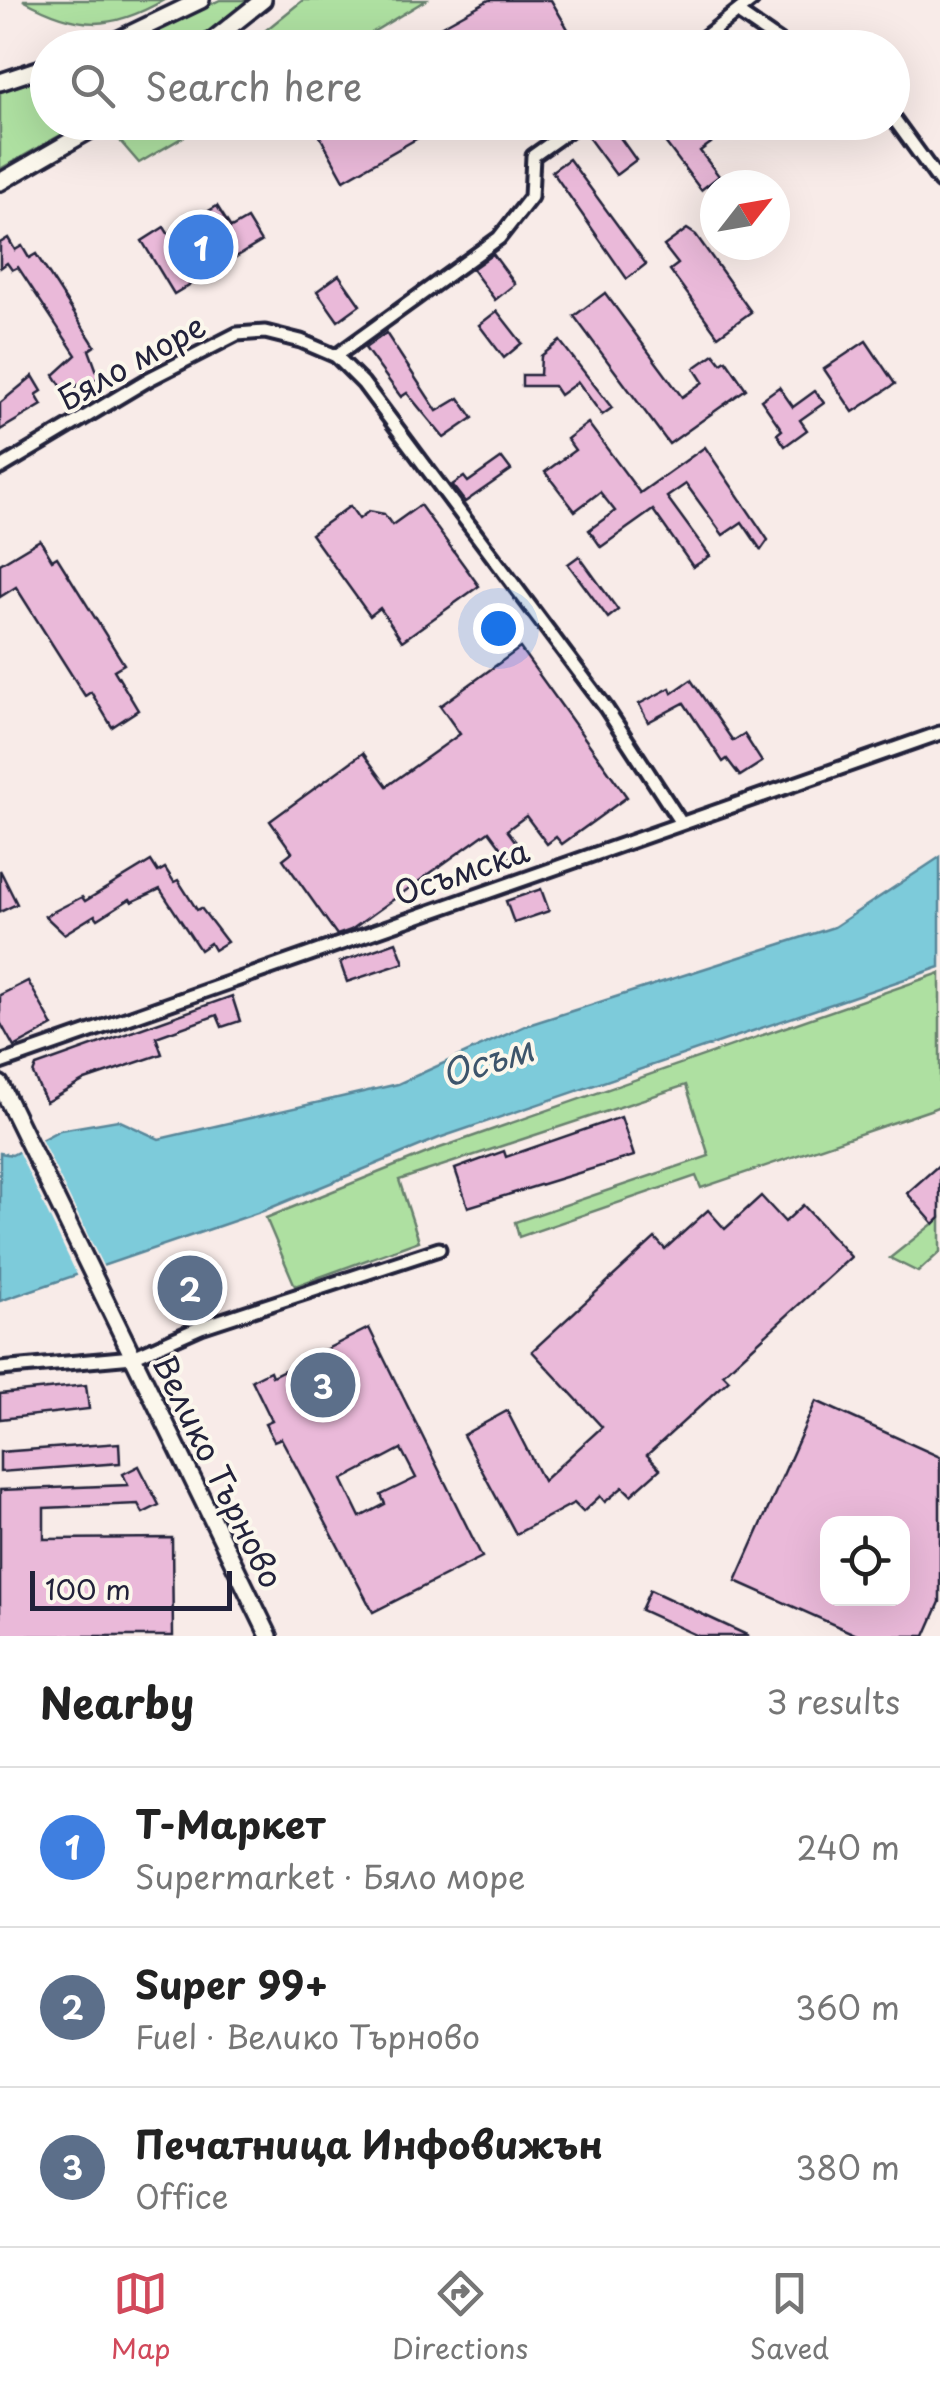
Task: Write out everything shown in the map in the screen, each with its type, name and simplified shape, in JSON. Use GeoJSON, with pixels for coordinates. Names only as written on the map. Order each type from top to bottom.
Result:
{"type":"FeatureCollection","features":[{"type":"Feature","properties":{"kind":"street"},"geometry":{"type":"LineString","coordinates":[[138,30],[201,0]]}},
{"type":"Feature","properties":{"kind":"street"},"geometry":{"type":"LineString","coordinates":[[226,30],[263,0]]}},
{"type":"Feature","properties":{"kind":"street"},"geometry":{"type":"LineString","coordinates":[[715,30],[752,0]]}},
{"type":"Feature","properties":{"kind":"street"},"geometry":{"type":"LineString","coordinates":[[738,13],[763,30]]}},
{"type":"Feature","properties":{"kind":"street"},"geometry":{"type":"LineString","coordinates":[[0,82],[30,72]]}},
{"type":"Feature","properties":{"kind":"street"},"geometry":{"type":"LineString","coordinates":[[0,182],[73,140]]}},
{"type":"Feature","properties":{"kind":"street"},"geometry":{"type":"LineString","coordinates":[[556,140],[534,156],[531,197],[499,238],[336,356],[363,382],[606,708],[681,823]]}},
{"type":"Feature","properties":{"kind":"street"},"geometry":{"type":"LineString","coordinates":[[909,140],[940,182]]}},
{"type":"Feature","properties":{"kind":"street","name":"Бяло море"},"geometry":{"type":"LineString","coordinates":[[0,468],[149,378],[237,334],[265,332],[336,356]]}},
{"type":"Feature","properties":{"kind":"street","name":"Осъмска"},"geometry":{"type":"LineString","coordinates":[[0,1063],[940,733]]}},
{"type":"Feature","properties":{"kind":"street","name":"Велико Търново"},"geometry":{"type":"LineString","coordinates":[[0,1084],[269,1636]]}},
{"type":"Feature","properties":{"kind":"street"},"geometry":{"type":"LineString","coordinates":[[0,1368],[133,1357],[201,1327],[439,1249]]}},
{"type":"Feature","properties":{"kind":"green space"},"geometry":{"type":"Polygon","coordinates":[[[23,0],[164,0],[127,17],[94,23],[61,17],[23,0]]]}},
{"type":"Feature","properties":{"kind":"green space"},"geometry":{"type":"Polygon","coordinates":[[[220,0],[248,0],[210,30],[158,30],[220,0]]]}},
{"type":"Feature","properties":{"kind":"green space"},"geometry":{"type":"Polygon","coordinates":[[[303,0],[426,0],[376,30],[266,30],[303,0]]]}},
{"type":"Feature","properties":{"kind":"green space"},"geometry":{"type":"Polygon","coordinates":[[[30,80],[30,140],[52,140],[0,169],[0,90],[30,80]]]}},
{"type":"Feature","properties":{"kind":"green space"},"geometry":{"type":"Polygon","coordinates":[[[121,140],[178,140],[139,163],[121,140]]]}},
{"type":"Feature","properties":{"kind":"green space"},"geometry":{"type":"Polygon","coordinates":[[[940,973],[940,1106],[930,1110],[701,1188],[696,1176],[519,1237],[515,1222],[709,1156],[686,1085],[399,1180],[419,1241],[295,1286],[266,1218],[437,1149],[940,973]]]}},
{"type":"Feature","properties":{"kind":"green space"},"geometry":{"type":"Polygon","coordinates":[[[940,1218],[940,1252],[918,1272],[890,1258],[940,1218]]]}},
{"type":"Feature","properties":{"kind":"water","name":"Осъм"},"geometry":{"type":"Polygon","coordinates":[[[940,857],[940,967],[439,1138],[263,1211],[0,1301],[0,1153],[12,1155],[60,1130],[118,1120],[159,1139],[398,1084],[525,1026],[834,927],[940,857]]]}},
{"type":"Feature","properties":{"kind":"pier"},"geometry":{"type":"Polygon","coordinates":[[[39,1135],[105,1270],[79,1279],[16,1147],[39,1135]]]}},
{"type":"Feature","properties":{"kind":"building"},"geometry":{"type":"Polygon","coordinates":[[[489,0],[551,0],[568,30],[435,30],[489,0]]]}},
{"type":"Feature","properties":{"kind":"building"},"geometry":{"type":"Polygon","coordinates":[[[322,140],[414,140],[344,180],[322,140]]]}},
{"type":"Feature","properties":{"kind":"building"},"geometry":{"type":"Polygon","coordinates":[[[590,140],[622,140],[636,160],[616,175],[590,140]]]}},
{"type":"Feature","properties":{"kind":"building"},"geometry":{"type":"Polygon","coordinates":[[[664,140],[709,140],[711,143],[700,151],[714,170],[700,170],[700,189],[664,140]]]}},
{"type":"Feature","properties":{"kind":"building"},"geometry":{"type":"Polygon","coordinates":[[[569,159],[646,264],[627,279],[552,171],[569,159]]]}},
{"type":"Feature","properties":{"kind":"building"},"geometry":{"type":"Polygon","coordinates":[[[217,206],[231,228],[247,219],[261,242],[174,294],[142,241],[164,227],[169,235],[217,206]]]}},
{"type":"Feature","properties":{"kind":"building"},"geometry":{"type":"Polygon","coordinates":[[[687,229],[696,235],[700,241],[700,260],[714,260],[751,312],[718,336],[670,270],[678,264],[664,246],[687,229]]]}},
{"type":"Feature","properties":{"kind":"building"},"geometry":{"type":"Polygon","coordinates":[[[8,238],[15,250],[22,246],[29,258],[36,254],[95,346],[89,350],[99,377],[81,388],[78,385],[66,394],[54,375],[76,355],[18,267],[12,270],[7,263],[0,268],[0,243],[8,238]]]}},
{"type":"Feature","properties":{"kind":"building"},"geometry":{"type":"Polygon","coordinates":[[[493,254],[515,284],[495,300],[472,269],[493,254]]]}},
{"type":"Feature","properties":{"kind":"building"},"geometry":{"type":"Polygon","coordinates":[[[339,275],[360,305],[338,321],[317,291],[339,275]]]}},
{"type":"Feature","properties":{"kind":"building"},"geometry":{"type":"Polygon","coordinates":[[[605,293],[682,397],[703,382],[694,368],[714,354],[721,363],[726,360],[746,389],[669,444],[574,316],[605,293]]]}},
{"type":"Feature","properties":{"kind":"building"},"geometry":{"type":"Polygon","coordinates":[[[497,311],[522,343],[504,358],[479,325],[497,311]]]}},
{"type":"Feature","properties":{"kind":"building"},"geometry":{"type":"Polygon","coordinates":[[[386,333],[437,411],[459,398],[473,418],[444,438],[407,393],[401,397],[365,348],[386,333]]]}},
{"type":"Feature","properties":{"kind":"building"},"geometry":{"type":"Polygon","coordinates":[[[560,341],[612,408],[602,415],[578,382],[560,395],[554,386],[522,386],[522,375],[540,375],[541,356],[560,341]]]}},
{"type":"Feature","properties":{"kind":"building"},"geometry":{"type":"Polygon","coordinates":[[[866,341],[895,384],[853,412],[824,369],[866,341]]]}},
{"type":"Feature","properties":{"kind":"building"},"geometry":{"type":"Polygon","coordinates":[[[33,376],[42,391],[36,395],[42,405],[0,430],[0,403],[33,376]]]}},
{"type":"Feature","properties":{"kind":"building"},"geometry":{"type":"Polygon","coordinates":[[[779,387],[793,407],[815,391],[824,403],[800,420],[807,430],[785,446],[777,434],[782,430],[761,400],[779,387]]]}},
{"type":"Feature","properties":{"kind":"building"},"geometry":{"type":"Polygon","coordinates":[[[588,423],[640,493],[705,447],[768,540],[761,550],[742,522],[723,535],[686,484],[667,497],[710,556],[693,567],[653,510],[601,547],[589,530],[615,511],[600,492],[575,511],[545,472],[575,450],[567,439],[588,423]]]}},
{"type":"Feature","properties":{"kind":"building"},"geometry":{"type":"Polygon","coordinates":[[[502,458],[511,470],[465,502],[452,485],[464,477],[468,482],[502,458]]]}},
{"type":"Feature","properties":{"kind":"building"},"geometry":{"type":"Polygon","coordinates":[[[420,505],[479,586],[402,641],[380,608],[370,616],[311,534],[350,506],[359,519],[369,511],[384,514],[392,525],[420,505]]]}},
{"type":"Feature","properties":{"kind":"building"},"geometry":{"type":"Polygon","coordinates":[[[40,540],[52,560],[57,557],[124,664],[114,670],[138,710],[112,727],[91,692],[85,696],[16,587],[0,597],[0,564],[40,540]]]}},
{"type":"Feature","properties":{"kind":"building"},"geometry":{"type":"Polygon","coordinates":[[[579,556],[618,610],[608,618],[568,564],[579,556]]]}},
{"type":"Feature","properties":{"kind":"building"},"geometry":{"type":"Polygon","coordinates":[[[520,648],[627,797],[562,844],[556,837],[547,844],[526,816],[507,830],[521,849],[509,858],[489,831],[351,930],[337,935],[283,859],[292,852],[270,821],[363,753],[387,786],[460,734],[440,706],[520,648]]]}},
{"type":"Feature","properties":{"kind":"building"},"geometry":{"type":"Polygon","coordinates":[[[691,680],[733,741],[744,734],[762,762],[740,776],[727,759],[723,762],[684,703],[648,722],[639,704],[670,688],[672,693],[691,680]]]}},
{"type":"Feature","properties":{"kind":"building"},"geometry":{"type":"Polygon","coordinates":[[[151,861],[158,872],[165,868],[174,882],[178,880],[197,910],[201,908],[227,942],[214,950],[210,943],[200,950],[160,889],[132,902],[130,899],[98,919],[95,915],[64,934],[45,916],[82,897],[85,901],[151,861]]]}},
{"type":"Feature","properties":{"kind":"building"},"geometry":{"type":"Polygon","coordinates":[[[0,870],[17,904],[0,912],[0,870]]]}},
{"type":"Feature","properties":{"kind":"building"},"geometry":{"type":"Polygon","coordinates":[[[541,889],[549,911],[514,923],[506,901],[541,889]]]}},
{"type":"Feature","properties":{"kind":"building"},"geometry":{"type":"Polygon","coordinates":[[[396,942],[404,963],[347,982],[340,962],[396,942]]]}},
{"type":"Feature","properties":{"kind":"building"},"geometry":{"type":"Polygon","coordinates":[[[28,981],[53,1026],[14,1047],[0,1022],[0,995],[28,981]]]}},
{"type":"Feature","properties":{"kind":"building"},"geometry":{"type":"Polygon","coordinates":[[[232,996],[240,1021],[222,1027],[217,1015],[156,1037],[162,1054],[85,1080],[46,1102],[33,1074],[36,1066],[232,996]]]}},
{"type":"Feature","properties":{"kind":"building"},"geometry":{"type":"Polygon","coordinates":[[[621,1117],[634,1156],[468,1207],[455,1169],[504,1151],[506,1157],[621,1117]]]}},
{"type":"Feature","properties":{"kind":"building"},"geometry":{"type":"Polygon","coordinates":[[[940,1164],[940,1218],[934,1224],[907,1193],[940,1164]]]}},
{"type":"Feature","properties":{"kind":"building"},"geometry":{"type":"Polygon","coordinates":[[[761,1196],[785,1222],[803,1205],[851,1257],[723,1374],[729,1380],[647,1455],[660,1469],[631,1495],[623,1487],[605,1502],[600,1496],[583,1512],[574,1503],[516,1534],[463,1435],[507,1411],[543,1481],[602,1427],[532,1351],[655,1238],[665,1249],[708,1210],[725,1229],[761,1196]]]}},
{"type":"Feature","properties":{"kind":"building"},"geometry":{"type":"Polygon","coordinates":[[[206,1273],[211,1290],[174,1307],[166,1281],[206,1273]]]}},
{"type":"Feature","properties":{"kind":"building"},"geometry":{"type":"Polygon","coordinates":[[[369,1328],[482,1557],[373,1612],[281,1438],[274,1441],[265,1424],[272,1421],[252,1380],[270,1371],[272,1376],[369,1328]],[[401,1449],[342,1480],[360,1517],[385,1504],[381,1495],[416,1478],[401,1449]]]}},
{"type":"Feature","properties":{"kind":"building"},"geometry":{"type":"Polygon","coordinates":[[[86,1385],[89,1409],[0,1419],[0,1394],[86,1385]]]}},
{"type":"Feature","properties":{"kind":"building"},"geometry":{"type":"Polygon","coordinates":[[[816,1401],[940,1457],[940,1602],[925,1636],[859,1636],[736,1581],[816,1401]]]}},
{"type":"Feature","properties":{"kind":"building"},"geometry":{"type":"Polygon","coordinates":[[[119,1443],[120,1463],[0,1472],[0,1452],[119,1443]]]}},
{"type":"Feature","properties":{"kind":"building"},"geometry":{"type":"Polygon","coordinates":[[[139,1466],[159,1505],[143,1513],[138,1504],[44,1508],[44,1539],[172,1538],[173,1636],[0,1636],[0,1490],[128,1485],[123,1474],[139,1466]]]}},
{"type":"Feature","properties":{"kind":"building"},"geometry":{"type":"Polygon","coordinates":[[[650,1590],[749,1636],[698,1636],[641,1610],[650,1590]]]}},
{"type":"Feature","properties":{"kind":"place","name":"Т-Маркет"},"geometry":{"type":"Point","coordinates":[201,247]}},
{"type":"Feature","properties":{"kind":"place","name":"Super 99+"},"geometry":{"type":"Point","coordinates":[190,1288]}},
{"type":"Feature","properties":{"kind":"place","name":"Печатница Инфовижън"},"geometry":{"type":"Point","coordinates":[323,1385]}}]}
